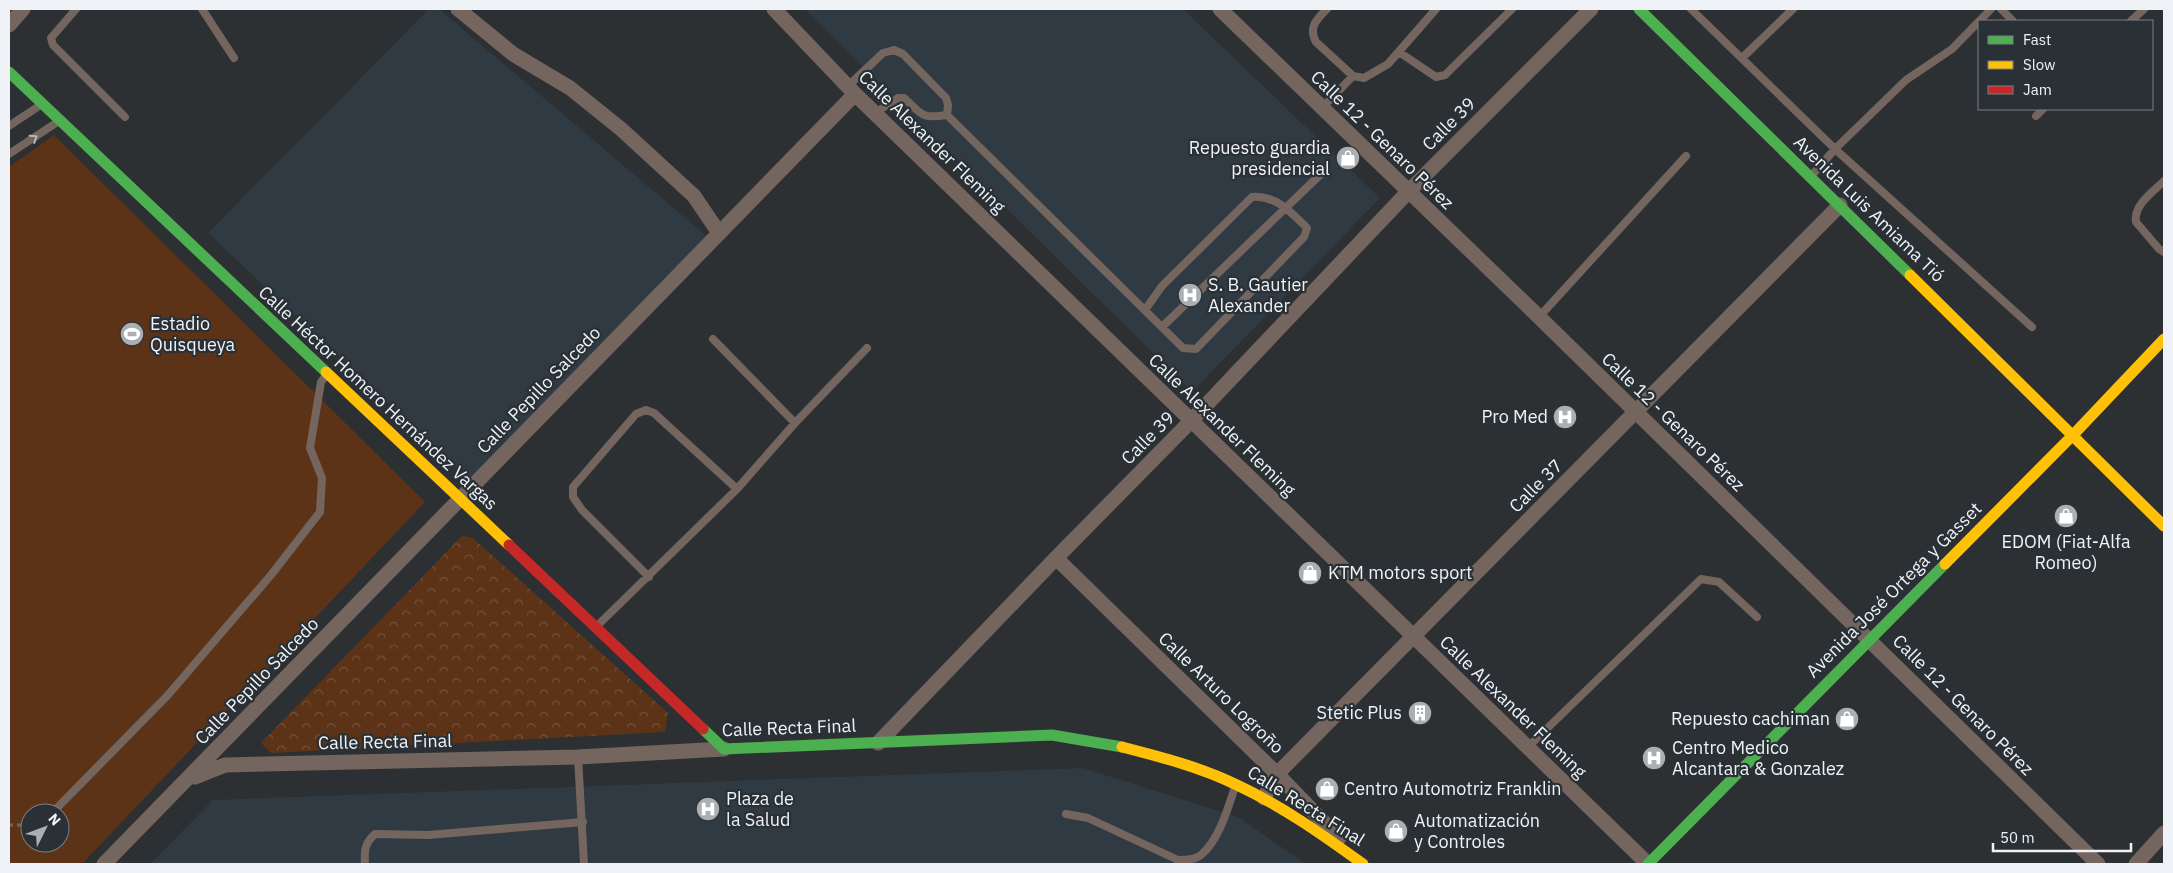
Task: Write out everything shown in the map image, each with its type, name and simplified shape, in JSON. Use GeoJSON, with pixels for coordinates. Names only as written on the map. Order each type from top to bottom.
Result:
{"type":"FeatureCollection","features":[{"type":"Feature","properties":{"kind":"street"},"geometry":{"type":"LineString","coordinates":[[9,25],[23,9]]}},
{"type":"Feature","properties":{"kind":"street"},"geometry":{"type":"LineString","coordinates":[[458,9],[513,54],[570,88],[621,129],[694,196],[719,233]]}},
{"type":"Feature","properties":{"kind":"street","name":"Calle Alexander Fleming"},"geometry":{"type":"LineString","coordinates":[[774,9],[875,113],[1648,864]]}},
{"type":"Feature","properties":{"kind":"street","name":"Calle 12 - Genaro Pérez"},"geometry":{"type":"LineString","coordinates":[[1220,9],[1540,317],[1635,413],[2098,864]]}},
{"type":"Feature","properties":{"kind":"street","name":"Calle 39"},"geometry":{"type":"LineString","coordinates":[[878,743],[1191,421],[1408,192],[1591,9]]}},
{"type":"Feature","properties":{"kind":"street","name":"Avenida Luis Amiama Tió"},"geometry":{"type":"LineString","coordinates":[[1639,9],[2164,526]]}},
{"type":"Feature","properties":{"kind":"street","name":"Calle Héctor Homero Hernández Vargas"},"geometry":{"type":"LineString","coordinates":[[9,72],[724,750]]}},
{"type":"Feature","properties":{"kind":"street","name":"Calle Pepillo Salcedo"},"geometry":{"type":"LineString","coordinates":[[104,864],[189,779],[719,233],[852,90]]}},
{"type":"Feature","properties":{"kind":"street","name":"Calle 37"},"geometry":{"type":"LineString","coordinates":[[1264,798],[1277,774],[1840,205]]}},
{"type":"Feature","properties":{"kind":"street","name":"Avenida José Ortega y Gasset"},"geometry":{"type":"LineString","coordinates":[[1648,864],[2073,435],[2164,339]]}},
{"type":"Feature","properties":{"kind":"street","name":"Calle Arturo Logroño"},"geometry":{"type":"LineString","coordinates":[[1056,558],[1277,774],[1360,861]]}},
{"type":"Feature","properties":{"kind":"street","name":"Calle Recta Final"},"geometry":{"type":"LineString","coordinates":[[189,779],[225,765],[578,757],[1052,735],[1110,744],[1170,759],[1236,784],[1264,798],[1360,861]]}},
{"type":"Feature","properties":{"kind":"street"},"geometry":{"type":"LineString","coordinates":[[2136,864],[2164,833]]}},
{"type":"Feature","properties":{"kind":"lane"},"geometry":{"type":"LineString","coordinates":[[76,9],[56,30],[51,38],[53,45],[124,117]]}},
{"type":"Feature","properties":{"kind":"lane"},"geometry":{"type":"LineString","coordinates":[[202,9],[234,58]]}},
{"type":"Feature","properties":{"kind":"lane"},"geometry":{"type":"LineString","coordinates":[[1327,9],[1314,22],[1312,34],[1316,42],[1353,76],[1364,78],[1374,74],[1388,64],[1436,9]]}},
{"type":"Feature","properties":{"kind":"lane"},"geometry":{"type":"LineString","coordinates":[[1399,52],[1436,77],[1441,78],[1512,9]]}},
{"type":"Feature","properties":{"kind":"lane"},"geometry":{"type":"LineString","coordinates":[[1691,9],[1835,149],[2032,327]]}},
{"type":"Feature","properties":{"kind":"lane"},"geometry":{"type":"LineString","coordinates":[[1742,58],[1793,9]]}},
{"type":"Feature","properties":{"kind":"lane"},"geometry":{"type":"LineString","coordinates":[[1980,20],[1991,9]]}},
{"type":"Feature","properties":{"kind":"lane"},"geometry":{"type":"LineString","coordinates":[[2000,9],[2012,20]]}},
{"type":"Feature","properties":{"kind":"lane"},"geometry":{"type":"LineString","coordinates":[[2132,20],[2144,9]]}},
{"type":"Feature","properties":{"kind":"lane"},"geometry":{"type":"LineString","coordinates":[[1811,177],[1835,149],[1906,80],[1952,49],[1978,22]]}},
{"type":"Feature","properties":{"kind":"lane"},"geometry":{"type":"LineString","coordinates":[[852,90],[883,52],[894,50],[903,54],[946,98],[948,105],[947,114]]}},
{"type":"Feature","properties":{"kind":"lane"},"geometry":{"type":"LineString","coordinates":[[1322,108],[1353,76]]}},
{"type":"Feature","properties":{"kind":"lane"},"geometry":{"type":"LineString","coordinates":[[875,113],[898,98],[904,98],[922,114],[930,118],[947,114]]}},
{"type":"Feature","properties":{"kind":"lane"},"geometry":{"type":"LineString","coordinates":[[9,126],[42,104]]}},
{"type":"Feature","properties":{"kind":"lane"},"geometry":{"type":"LineString","coordinates":[[2036,116],[2042,110]]}},
{"type":"Feature","properties":{"kind":"lane"},"geometry":{"type":"LineString","coordinates":[[947,114],[1182,348],[1196,349],[1304,237],[1306,228],[1286,207],[1268,197],[1252,197],[1162,286],[1144,310]]}},
{"type":"Feature","properties":{"kind":"lane"},"geometry":{"type":"LineString","coordinates":[[9,154],[60,121]]}},
{"type":"Feature","properties":{"kind":"lane"},"geometry":{"type":"LineString","coordinates":[[1540,317],[1686,156]]}},
{"type":"Feature","properties":{"kind":"lane"},"geometry":{"type":"LineString","coordinates":[[1162,327],[1323,172]]}},
{"type":"Feature","properties":{"kind":"lane"},"geometry":{"type":"LineString","coordinates":[[2164,180],[2139,206],[2135,217],[2136,222],[2159,249],[2164,252]]}},
{"type":"Feature","properties":{"kind":"lane"},"geometry":{"type":"LineString","coordinates":[[713,340],[795,424]]}},
{"type":"Feature","properties":{"kind":"lane"},"geometry":{"type":"LineString","coordinates":[[596,628],[737,489],[867,348]]}},
{"type":"Feature","properties":{"kind":"lane"},"geometry":{"type":"LineString","coordinates":[[62,803],[168,695],[271,575],[320,512],[322,478],[310,448],[321,382],[327,374]]}},
{"type":"Feature","properties":{"kind":"lane"},"geometry":{"type":"LineString","coordinates":[[649,576],[582,510],[573,497],[573,487],[636,414],[646,410],[654,413],[737,489]]}},
{"type":"Feature","properties":{"kind":"lane"},"geometry":{"type":"LineString","coordinates":[[1528,748],[1701,579],[1719,582],[1757,617]]}},
{"type":"Feature","properties":{"kind":"lane"},"geometry":{"type":"LineString","coordinates":[[578,757],[584,864]]}},
{"type":"Feature","properties":{"kind":"lane"},"geometry":{"type":"LineString","coordinates":[[1066,814],[1088,818],[1178,860],[1189,860],[1200,856],[1210,844],[1219,828],[1236,784]]}},
{"type":"Feature","properties":{"kind":"lane"},"geometry":{"type":"LineString","coordinates":[[365,864],[364,851],[367,842],[376,834],[428,835],[582,822]]}},
{"type":"Feature","properties":{"kind":"shaded area"},"geometry":{"type":"Polygon","coordinates":[[[429,9],[439,9],[709,238],[471,481],[208,233],[429,9]]]}},
{"type":"Feature","properties":{"kind":"shaded area","name":"S. B. Gautier Alexander"},"geometry":{"type":"Polygon","coordinates":[[[805,9],[1183,9],[1380,198],[1192,392],[805,9]]]}},
{"type":"Feature","properties":{"kind":"shaded area","name":"Plaza de la Salud"},"geometry":{"type":"Polygon","coordinates":[[[1083,768],[1238,817],[1306,864],[150,864],[213,800],[1083,768]]]}},
{"type":"Feature","properties":{"kind":"green space","name":"Estadio Quisqueya"},"geometry":{"type":"Polygon","coordinates":[[[54,135],[425,502],[82,864],[9,864],[9,167],[54,135]]]}},
{"type":"Feature","properties":{"kind":"green space"},"geometry":{"type":"Polygon","coordinates":[[[462,536],[473,538],[668,713],[665,732],[271,753],[261,743],[462,536]]]}},
{"type":"Feature","properties":{"kind":"traffic: fast"},"geometry":{"type":"LineString","coordinates":[[1639,9],[1910,275]]}},
{"type":"Feature","properties":{"kind":"traffic: fast"},"geometry":{"type":"LineString","coordinates":[[9,72],[326,372]]}},
{"type":"Feature","properties":{"kind":"traffic: fast"},"geometry":{"type":"LineString","coordinates":[[1648,864],[1945,564]]}},
{"type":"Feature","properties":{"kind":"traffic: fast"},"geometry":{"type":"LineString","coordinates":[[703,729],[724,749],[1052,735],[1122,747]]}},
{"type":"Feature","properties":{"kind":"traffic: slow"},"geometry":{"type":"LineString","coordinates":[[1910,275],[2164,526]]}},
{"type":"Feature","properties":{"kind":"traffic: slow"},"geometry":{"type":"LineString","coordinates":[[1945,564],[2073,435],[2164,339]]}},
{"type":"Feature","properties":{"kind":"traffic: slow"},"geometry":{"type":"LineString","coordinates":[[326,372],[509,545]]}},
{"type":"Feature","properties":{"kind":"traffic: slow"},"geometry":{"type":"LineString","coordinates":[[1122,747],[1195,768],[1254,793],[1317,832],[1363,864]]}},
{"type":"Feature","properties":{"kind":"traffic: jam"},"geometry":{"type":"LineString","coordinates":[[509,545],[703,729]]}},
{"type":"Feature","properties":{"kind":"place","name":"Repuesto guardia presidencial"},"geometry":{"type":"Point","coordinates":[1348,158]}},
{"type":"Feature","properties":{"kind":"place","name":"S. B. Gautier Alexander"},"geometry":{"type":"Point","coordinates":[1190,295]}},
{"type":"Feature","properties":{"kind":"place","name":"Estadio Quisqueya"},"geometry":{"type":"Point","coordinates":[132,334]}},
{"type":"Feature","properties":{"kind":"place","name":"Pro Med"},"geometry":{"type":"Point","coordinates":[1565,417]}},
{"type":"Feature","properties":{"kind":"place","name":"EDOM (Fiat-Alfa Romeo)"},"geometry":{"type":"Point","coordinates":[2066,516]}},
{"type":"Feature","properties":{"kind":"place","name":"KTM motors sport"},"geometry":{"type":"Point","coordinates":[1310,573]}},
{"type":"Feature","properties":{"kind":"place","name":"Stetic Plus"},"geometry":{"type":"Point","coordinates":[1420,713]}},
{"type":"Feature","properties":{"kind":"place","name":"Repuesto cachiman"},"geometry":{"type":"Point","coordinates":[1847,719]}},
{"type":"Feature","properties":{"kind":"place","name":"Centro Medico Alcantara & Gonzalez"},"geometry":{"type":"Point","coordinates":[1654,758]}},
{"type":"Feature","properties":{"kind":"place","name":"Centro Automotriz Franklin"},"geometry":{"type":"Point","coordinates":[1327,789]}},
{"type":"Feature","properties":{"kind":"place","name":"Plaza de la Salud"},"geometry":{"type":"Point","coordinates":[708,809]}},
{"type":"Feature","properties":{"kind":"place","name":"Automatización y Controles"},"geometry":{"type":"Point","coordinates":[1396,831]}}]}
